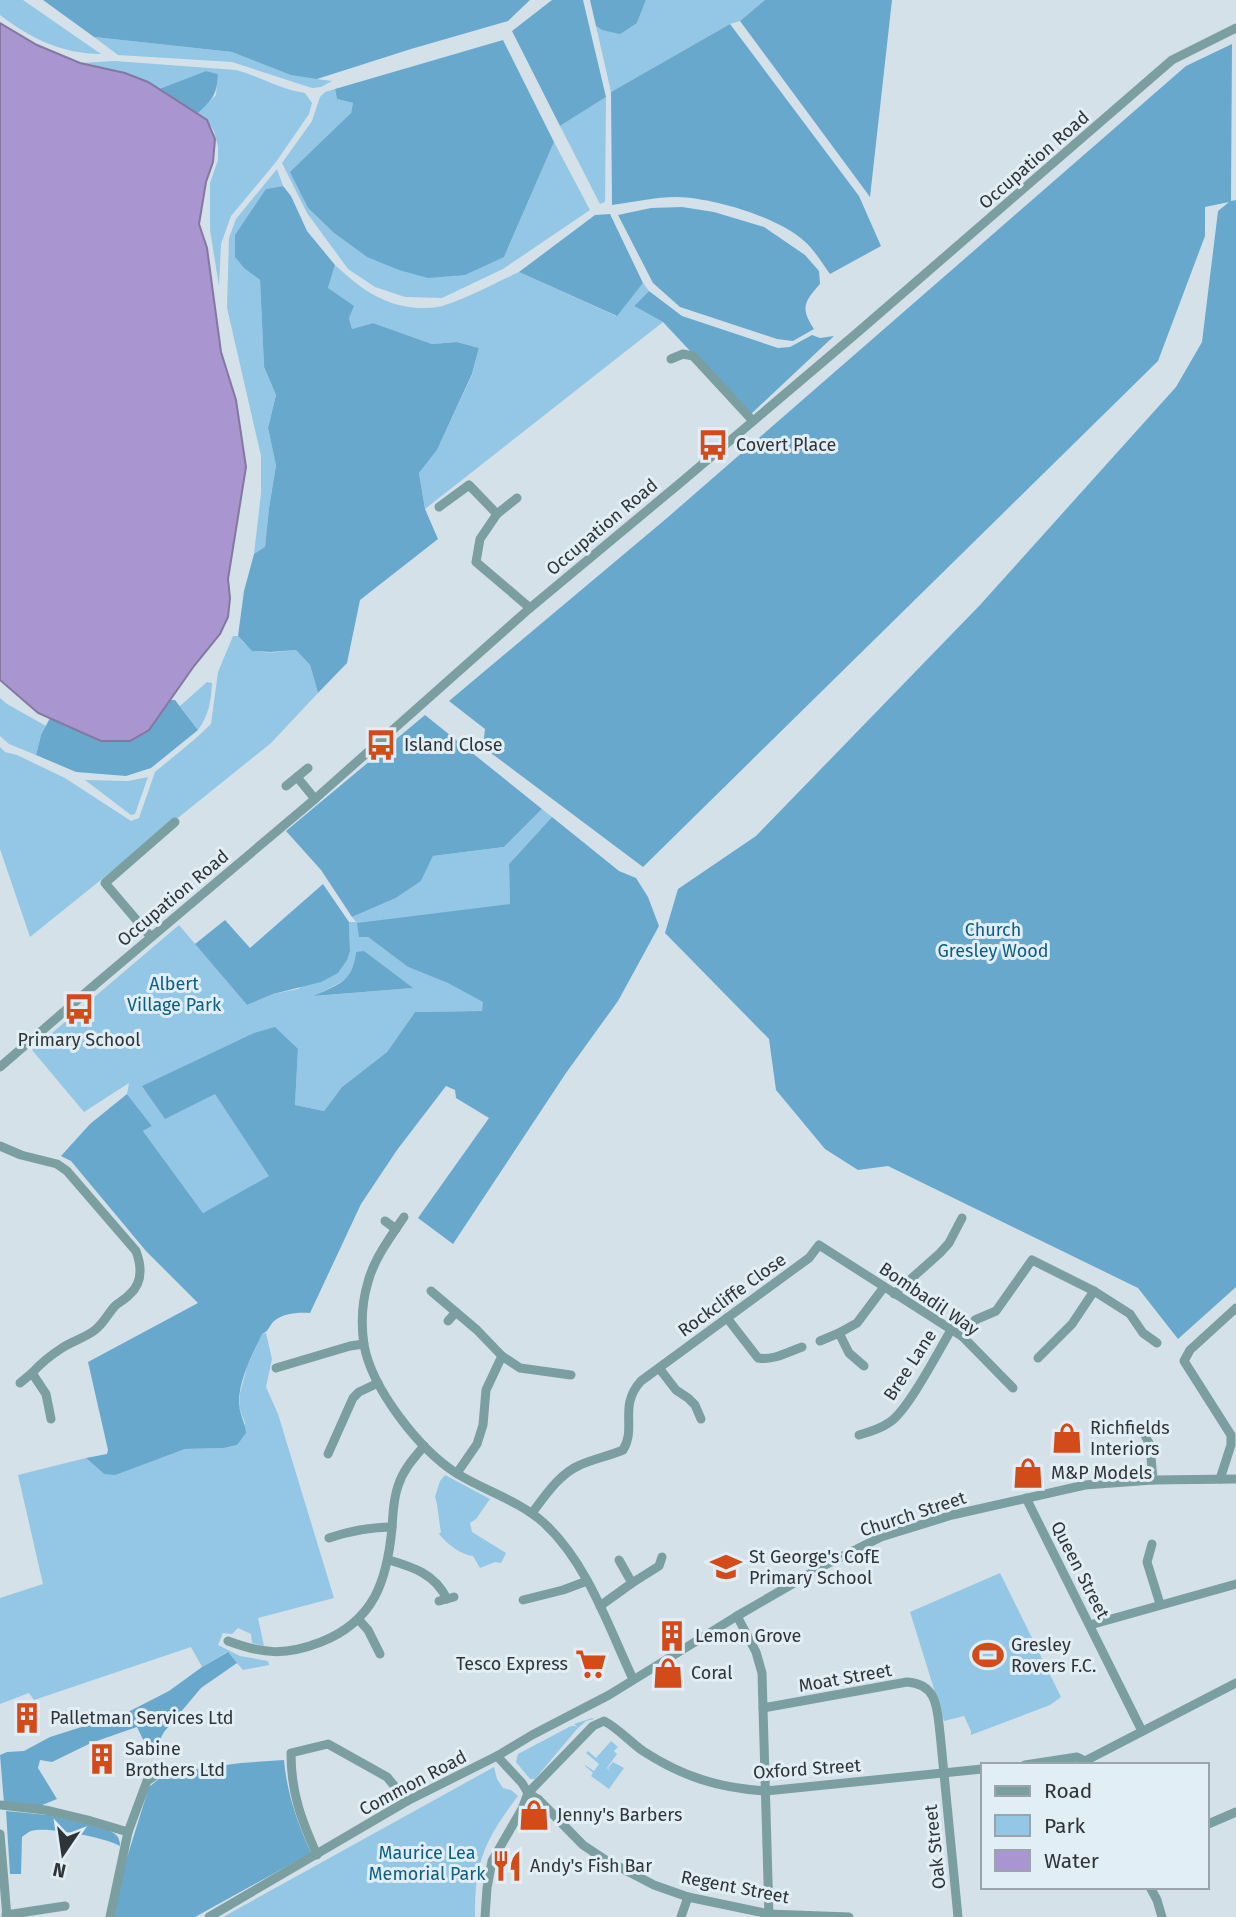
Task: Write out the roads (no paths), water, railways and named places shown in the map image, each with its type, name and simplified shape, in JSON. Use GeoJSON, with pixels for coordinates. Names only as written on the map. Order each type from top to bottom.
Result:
{"type":"FeatureCollection","features":[{"type":"Feature","properties":{"kind":"street","name":"Occupation Road"},"geometry":{"type":"LineString","coordinates":[[0,1067],[315,799],[530,608],[753,421],[1172,60],[1236,28]]}},
{"type":"Feature","properties":{"kind":"street"},"geometry":{"type":"LineString","coordinates":[[671,359],[683,354],[693,356],[753,421]]}},
{"type":"Feature","properties":{"kind":"street"},"geometry":{"type":"LineString","coordinates":[[439,507],[468,485],[497,514]]}},
{"type":"Feature","properties":{"kind":"street"},"geometry":{"type":"LineString","coordinates":[[517,498],[497,514],[480,539],[476,562],[530,608]]}},
{"type":"Feature","properties":{"kind":"street"},"geometry":{"type":"LineString","coordinates":[[286,786],[308,768]]}},
{"type":"Feature","properties":{"kind":"street"},"geometry":{"type":"LineString","coordinates":[[297,777],[315,799]]}},
{"type":"Feature","properties":{"kind":"street"},"geometry":{"type":"LineString","coordinates":[[95,891],[175,822]]}},
{"type":"Feature","properties":{"kind":"street"},"geometry":{"type":"LineString","coordinates":[[105,883],[151,937]]}},
{"type":"Feature","properties":{"kind":"street"},"geometry":{"type":"LineString","coordinates":[[0,1146],[21,1155],[57,1164],[67,1171],[136,1251],[141,1272],[138,1285],[114,1307],[106,1320],[89,1334],[63,1347],[20,1383]]}},
{"type":"Feature","properties":{"kind":"street"},"geometry":{"type":"LineString","coordinates":[[404,1217],[368,1279],[362,1320],[364,1344],[378,1383],[402,1420],[440,1462],[488,1490],[514,1501],[532,1513],[554,1534],[587,1581],[634,1679]]}},
{"type":"Feature","properties":{"kind":"street"},"geometry":{"type":"LineString","coordinates":[[894,1294],[949,1243],[962,1218]]}},
{"type":"Feature","properties":{"kind":"street"},"geometry":{"type":"LineString","coordinates":[[385,1222],[396,1228]]}},
{"type":"Feature","properties":{"kind":"street","name":"Bombadil Way"},"geometry":{"type":"LineString","coordinates":[[819,1245],[963,1337],[1013,1388]]}},
{"type":"Feature","properties":{"kind":"street","name":"Rockcliffe Close"},"geometry":{"type":"LineString","coordinates":[[532,1513],[569,1471],[581,1464],[623,1450],[628,1443],[632,1391],[641,1381],[809,1258],[819,1245]]}},
{"type":"Feature","properties":{"kind":"street"},"geometry":{"type":"LineString","coordinates":[[963,1337],[975,1320],[996,1311],[1032,1260],[1094,1291],[1130,1314],[1143,1333],[1157,1343]]}},
{"type":"Feature","properties":{"kind":"street"},"geometry":{"type":"LineString","coordinates":[[820,1341],[857,1323],[884,1287]]}},
{"type":"Feature","properties":{"kind":"street"},"geometry":{"type":"LineString","coordinates":[[431,1291],[477,1330],[502,1356],[520,1368],[555,1368],[571,1374]]}},
{"type":"Feature","properties":{"kind":"street"},"geometry":{"type":"LineString","coordinates":[[1038,1358],[1072,1324],[1094,1291]]}},
{"type":"Feature","properties":{"kind":"street"},"geometry":{"type":"LineString","coordinates":[[1220,1479],[1231,1445],[1231,1435],[1184,1361],[1190,1350],[1236,1308]]}},
{"type":"Feature","properties":{"kind":"street"},"geometry":{"type":"LineString","coordinates":[[448,1321],[456,1311]]}},
{"type":"Feature","properties":{"kind":"street"},"geometry":{"type":"LineString","coordinates":[[727,1318],[758,1358],[763,1360],[802,1347]]}},
{"type":"Feature","properties":{"kind":"street","name":"Bree Lane"},"geometry":{"type":"LineString","coordinates":[[859,1435],[877,1430],[892,1421],[908,1401],[951,1330]]}},
{"type":"Feature","properties":{"kind":"street"},"geometry":{"type":"LineString","coordinates":[[839,1333],[849,1353],[864,1366]]}},
{"type":"Feature","properties":{"kind":"street"},"geometry":{"type":"LineString","coordinates":[[276,1368],[364,1344]]}},
{"type":"Feature","properties":{"kind":"street"},"geometry":{"type":"LineString","coordinates":[[299,1349],[302,1360]]}},
{"type":"Feature","properties":{"kind":"street"},"geometry":{"type":"LineString","coordinates":[[457,1473],[477,1444],[483,1425],[486,1390],[502,1356]]}},
{"type":"Feature","properties":{"kind":"street"},"geometry":{"type":"LineString","coordinates":[[659,1368],[676,1390],[695,1405],[701,1419]]}},
{"type":"Feature","properties":{"kind":"street"},"geometry":{"type":"LineString","coordinates":[[32,1373],[46,1394],[51,1419]]}},
{"type":"Feature","properties":{"kind":"street"},"geometry":{"type":"LineString","coordinates":[[328,1454],[353,1398],[378,1383]]}},
{"type":"Feature","properties":{"kind":"street"},"geometry":{"type":"LineString","coordinates":[[1140,1426],[1150,1445],[1153,1480]]}},
{"type":"Feature","properties":{"kind":"street"},"geometry":{"type":"LineString","coordinates":[[228,1641],[264,1652],[294,1651],[333,1637],[358,1619],[382,1586],[388,1560],[394,1500],[400,1480],[424,1446]]}},
{"type":"Feature","properties":{"kind":"street","name":"Church Street"},"geometry":{"type":"LineString","coordinates":[[634,1679],[825,1565],[881,1538],[952,1516],[1085,1485],[1153,1480],[1236,1479]]}},
{"type":"Feature","properties":{"kind":"street","name":"Queen Street"},"geometry":{"type":"LineString","coordinates":[[1026,1498],[1142,1731]]}},
{"type":"Feature","properties":{"kind":"street"},"geometry":{"type":"LineString","coordinates":[[329,1538],[358,1529],[392,1527]]}},
{"type":"Feature","properties":{"kind":"street"},"geometry":{"type":"LineString","coordinates":[[1152,1544],[1147,1562],[1160,1604]]}},
{"type":"Feature","properties":{"kind":"street"},"geometry":{"type":"LineString","coordinates":[[600,1606],[659,1566],[662,1557]]}},
{"type":"Feature","properties":{"kind":"street"},"geometry":{"type":"LineString","coordinates":[[388,1560],[415,1568],[429,1576],[447,1599]]}},
{"type":"Feature","properties":{"kind":"street"},"geometry":{"type":"LineString","coordinates":[[619,1560],[632,1583]]}},
{"type":"Feature","properties":{"kind":"street"},"geometry":{"type":"LineString","coordinates":[[523,1600],[587,1581]]}},
{"type":"Feature","properties":{"kind":"street"},"geometry":{"type":"LineString","coordinates":[[1090,1625],[1236,1584]]}},
{"type":"Feature","properties":{"kind":"street"},"geometry":{"type":"LineString","coordinates":[[737,1616],[760,1662],[762,1673],[769,1915]]}},
{"type":"Feature","properties":{"kind":"street"},"geometry":{"type":"LineString","coordinates":[[358,1619],[368,1630],[380,1654]]}},
{"type":"Feature","properties":{"kind":"street","name":"Common Road"},"geometry":{"type":"LineString","coordinates":[[209,1917],[407,1801],[497,1756],[634,1679]]}},
{"type":"Feature","properties":{"kind":"street","name":"Moat Street"},"geometry":{"type":"LineString","coordinates":[[763,1708],[907,1682],[923,1685],[933,1697],[937,1711],[943,1773]]}},
{"type":"Feature","properties":{"kind":"street"},"geometry":{"type":"LineString","coordinates":[[1038,1763],[1077,1757],[1086,1763],[1236,1683]]}},
{"type":"Feature","properties":{"kind":"street","name":"Oxford Street"},"geometry":{"type":"LineString","coordinates":[[528,1793],[593,1726],[604,1721],[646,1753],[683,1773],[734,1788],[766,1791],[981,1769]]}},
{"type":"Feature","properties":{"kind":"street"},"geometry":{"type":"LineString","coordinates":[[317,1855],[299,1815],[291,1777],[291,1753],[328,1744],[387,1777],[407,1801]]}},
{"type":"Feature","properties":{"kind":"street","name":"Regent Street"},"geometry":{"type":"LineString","coordinates":[[497,1756],[528,1793],[538,1799],[583,1845],[654,1885],[688,1897],[769,1915],[849,1917]]}},
{"type":"Feature","properties":{"kind":"street"},"geometry":{"type":"LineString","coordinates":[[110,1917],[128,1832],[147,1781],[166,1768]]}},
{"type":"Feature","properties":{"kind":"street","name":"Oak Street"},"geometry":{"type":"LineString","coordinates":[[943,1773],[958,1917]]}},
{"type":"Feature","properties":{"kind":"street"},"geometry":{"type":"LineString","coordinates":[[485,1917],[492,1861],[522,1809],[528,1793]]}},
{"type":"Feature","properties":{"kind":"street"},"geometry":{"type":"LineString","coordinates":[[0,1805],[45,1810],[128,1832]]}},
{"type":"Feature","properties":{"kind":"street"},"geometry":{"type":"LineString","coordinates":[[1208,1824],[1236,1812]]}},
{"type":"Feature","properties":{"kind":"street"},"geometry":{"type":"LineString","coordinates":[[0,1835],[6,1916],[53,1913],[65,1906]]}},
{"type":"Feature","properties":{"kind":"street"},"geometry":{"type":"LineString","coordinates":[[1151,1889],[1162,1917]]}},
{"type":"Feature","properties":{"kind":"street"},"geometry":{"type":"LineString","coordinates":[[681,1917],[688,1897]]}},
{"type":"Feature","properties":{"kind":"street"},"geometry":{"type":"LineString","coordinates":[[726,1917],[728,1906]]}},
{"type":"Feature","properties":{"kind":"water"},"geometry":{"type":"Polygon","coordinates":[[[0,23],[37,45],[80,63],[125,73],[148,82],[207,120],[215,139],[213,162],[206,182],[199,224],[207,248],[221,352],[236,400],[246,467],[228,579],[228,617],[220,634],[149,730],[130,741],[101,741],[38,713],[0,680],[0,23]]]}},
{"type":"Feature","properties":{"kind":"place","name":"Covert Place"},"geometry":{"type":"Point","coordinates":[713,445]}},
{"type":"Feature","properties":{"kind":"place","name":"Island Close"},"geometry":{"type":"Point","coordinates":[381,745]}},
{"type":"Feature","properties":{"kind":"place","name":"Primary School"},"geometry":{"type":"Point","coordinates":[79,1009]}},
{"type":"Feature","properties":{"kind":"place","name":"Richfields Interiors"},"geometry":{"type":"Point","coordinates":[1067,1438]}},
{"type":"Feature","properties":{"kind":"place","name":"M&P Models"},"geometry":{"type":"Point","coordinates":[1028,1473]}},
{"type":"Feature","properties":{"kind":"place","name":"St George's CofE Primary School"},"geometry":{"type":"Point","coordinates":[726,1567]}},
{"type":"Feature","properties":{"kind":"place","name":"Lemon Grove"},"geometry":{"type":"Point","coordinates":[672,1636]}},
{"type":"Feature","properties":{"kind":"place","name":"Gresley Rovers F.C."},"geometry":{"type":"Point","coordinates":[988,1655]}},
{"type":"Feature","properties":{"kind":"place","name":"Tesco Express"},"geometry":{"type":"Point","coordinates":[591,1664]}},
{"type":"Feature","properties":{"kind":"place","name":"Coral"},"geometry":{"type":"Point","coordinates":[668,1673]}},
{"type":"Feature","properties":{"kind":"place","name":"Palletman Services Ltd"},"geometry":{"type":"Point","coordinates":[27,1718]}},
{"type":"Feature","properties":{"kind":"place","name":"Sabine Brothers Ltd"},"geometry":{"type":"Point","coordinates":[102,1759]}},
{"type":"Feature","properties":{"kind":"place","name":"Jenny's Barbers"},"geometry":{"type":"Point","coordinates":[534,1815]}},
{"type":"Feature","properties":{"kind":"place","name":"Andy's Fish Bar"},"geometry":{"type":"Point","coordinates":[507,1866]}},
{"type":"Feature","properties":{"kind":"park label","name":"Church Gresley Wood"},"geometry":{"type":"Point","coordinates":[993,940]}},
{"type":"Feature","properties":{"kind":"park label","name":"Albert Village Park"},"geometry":{"type":"Point","coordinates":[174,994]}},
{"type":"Feature","properties":{"kind":"park label","name":"Maurice Lea Memorial Park"},"geometry":{"type":"Point","coordinates":[427,1863]}}]}
